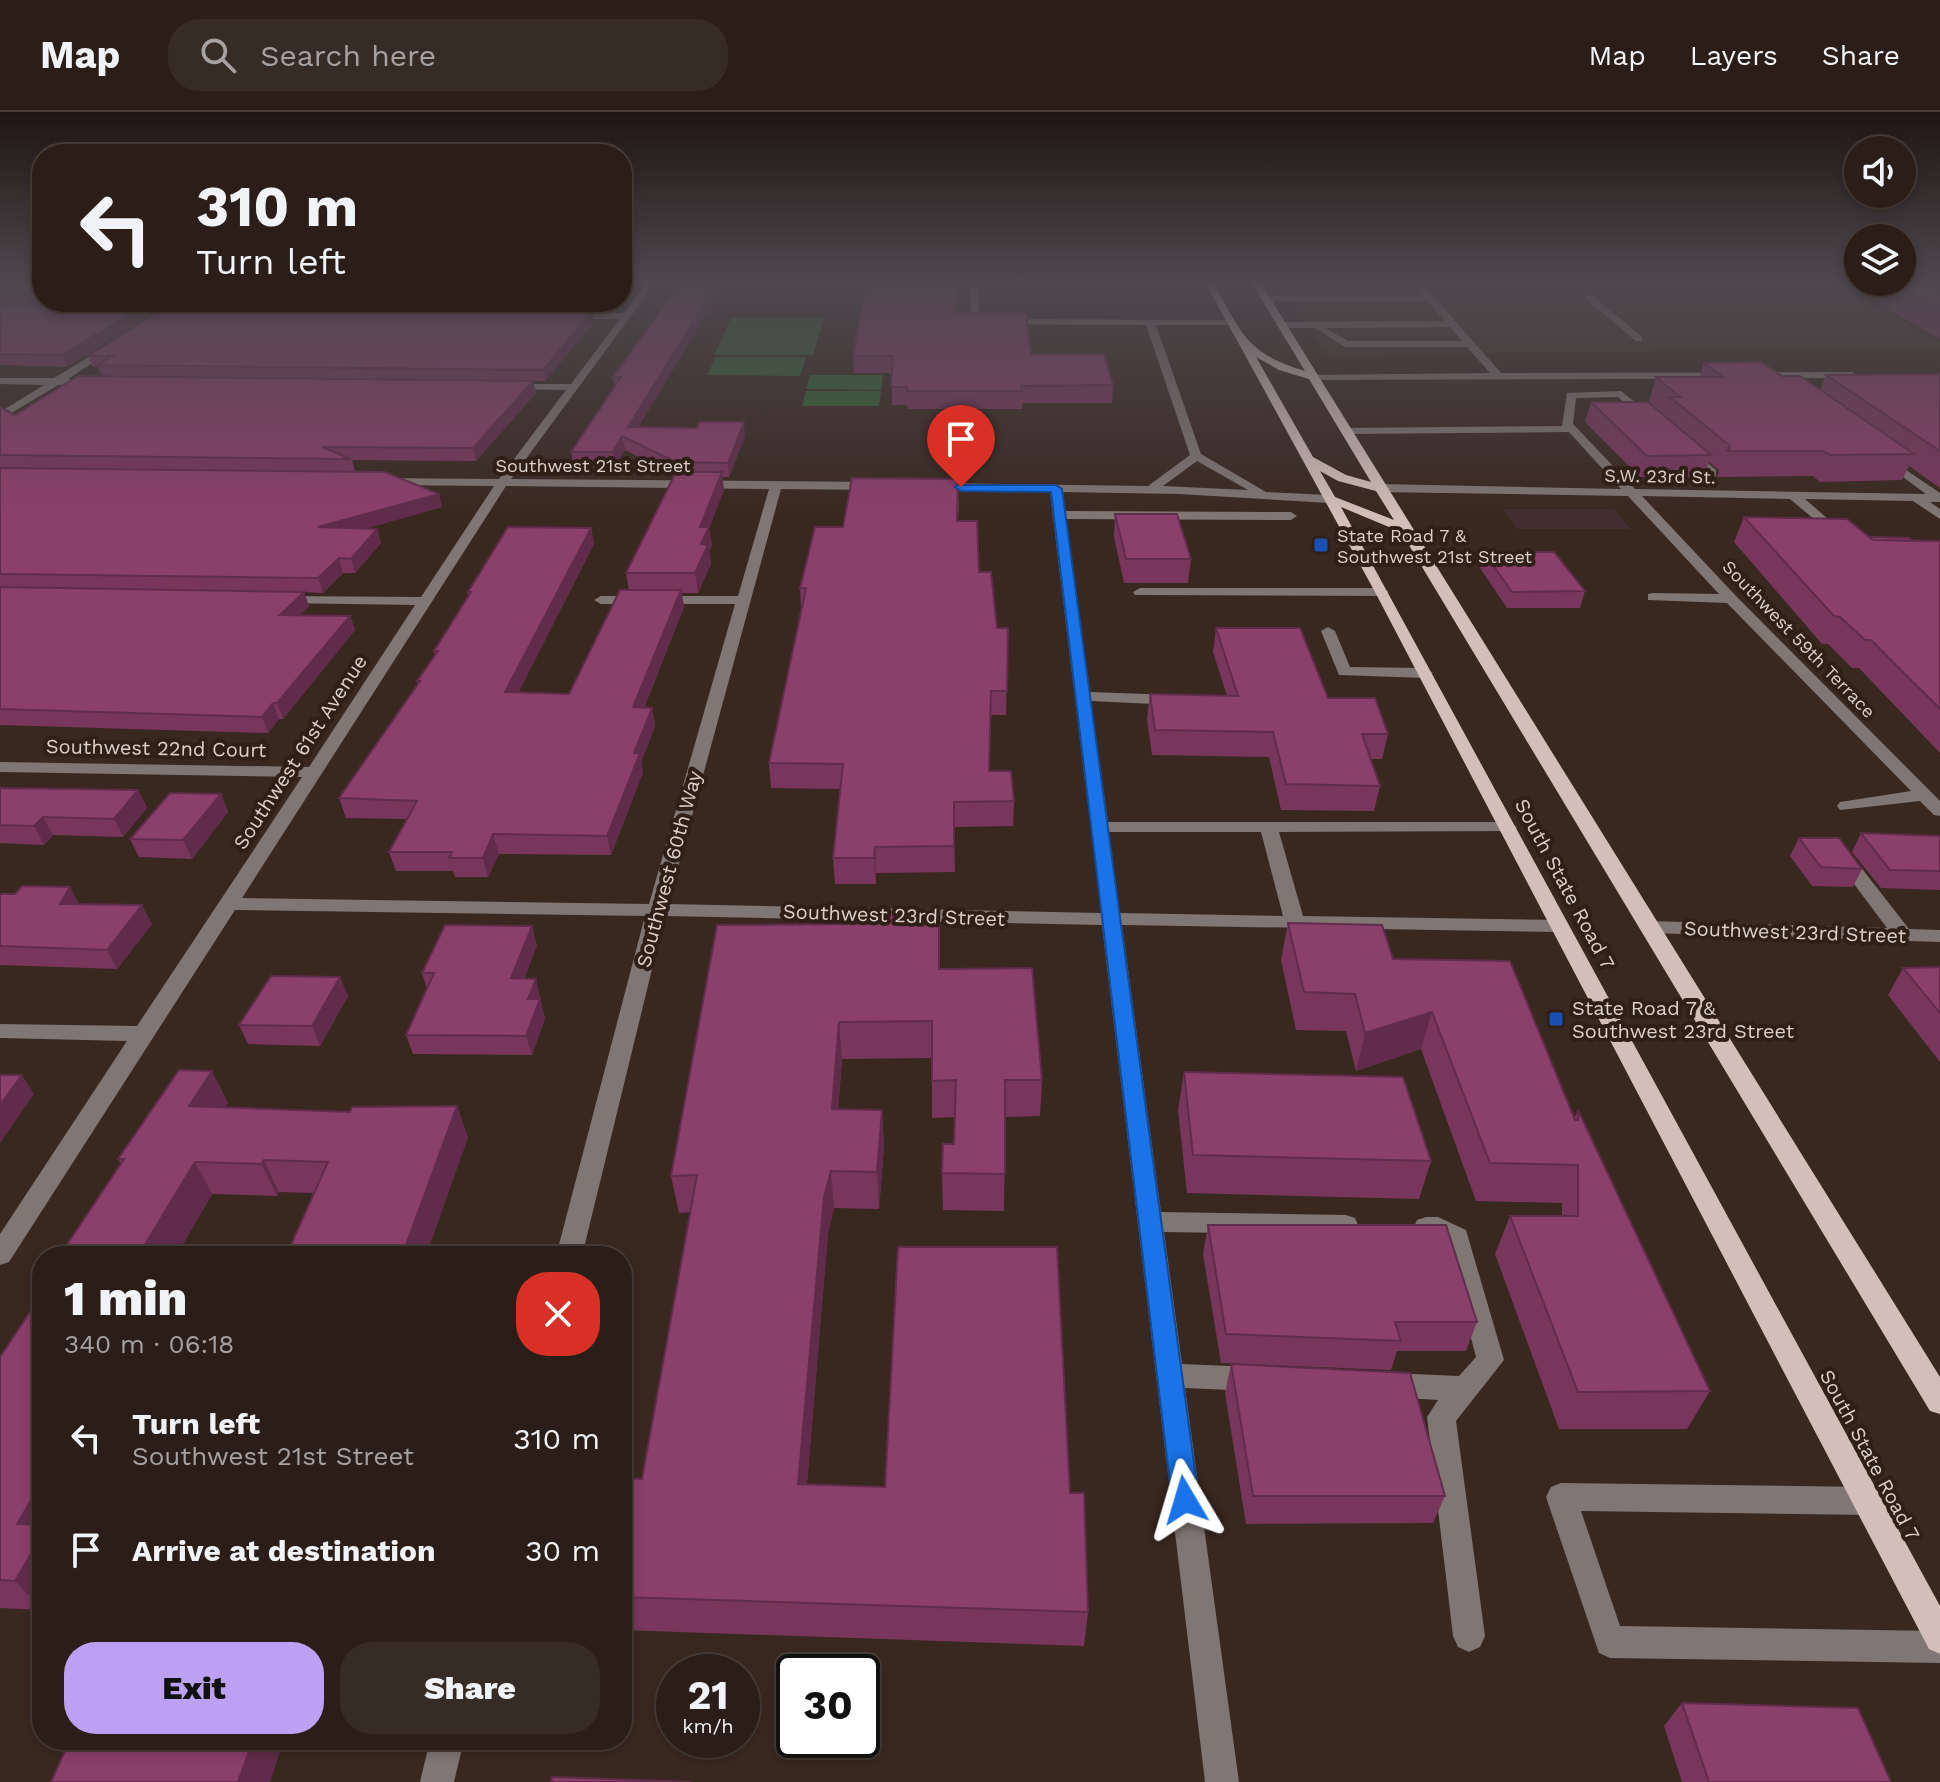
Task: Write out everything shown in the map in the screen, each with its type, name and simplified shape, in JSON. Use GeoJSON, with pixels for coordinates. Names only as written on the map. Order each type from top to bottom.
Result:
{"type":"FeatureCollection","features":[{"type":"Feature","properties":{"kind":"main road","name":"South State Road 7"},"geometry":{"type":"LineString","coordinates":[[1253,360],[1382,592],[1940,1638]]}},
{"type":"Feature","properties":{"kind":"main road"},"geometry":{"type":"LineString","coordinates":[[1268,360],[1283,368],[1310,373]]}},
{"type":"Feature","properties":{"kind":"main road"},"geometry":{"type":"LineString","coordinates":[[1302,360],[1940,1402]]}},
{"type":"Feature","properties":{"kind":"main road"},"geometry":{"type":"LineString","coordinates":[[1307,458],[1342,478],[1380,488]]}},
{"type":"Feature","properties":{"kind":"main road"},"geometry":{"type":"LineString","coordinates":[[1329,499],[1364,510],[1406,531]]}},
{"type":"Feature","properties":{"kind":"street"},"geometry":{"type":"LineString","coordinates":[[0,417],[90,360]]}},
{"type":"Feature","properties":{"kind":"street","name":"Southwest 61st Avenue"},"geometry":{"type":"LineString","coordinates":[[0,1255],[502,483],[594,360]]}},
{"type":"Feature","properties":{"kind":"street"},"geometry":{"type":"LineString","coordinates":[[1163,360],[1196,456],[1264,495]]}},
{"type":"Feature","properties":{"kind":"street"},"geometry":{"type":"LineString","coordinates":[[1483,360],[1497,375]]}},
{"type":"Feature","properties":{"kind":"street"},"geometry":{"type":"LineString","coordinates":[[1310,373],[1862,375]]}},
{"type":"Feature","properties":{"kind":"street"},"geometry":{"type":"LineString","coordinates":[[1769,375],[1789,389]]}},
{"type":"Feature","properties":{"kind":"street"},"geometry":{"type":"LineString","coordinates":[[0,381],[103,382]]}},
{"type":"Feature","properties":{"kind":"street"},"geometry":{"type":"LineString","coordinates":[[496,386],[574,387]]}},
{"type":"Feature","properties":{"kind":"street"},"geometry":{"type":"LineString","coordinates":[[1572,429],[1567,425],[1571,395],[1621,394],[1655,424]]}},
{"type":"Feature","properties":{"kind":"street"},"geometry":{"type":"LineString","coordinates":[[1347,431],[1572,429]]}},
{"type":"Feature","properties":{"kind":"street","name":"Southwest 59th Terrace"},"geometry":{"type":"LineString","coordinates":[[1572,429],[1731,599],[1940,811]]}},
{"type":"Feature","properties":{"kind":"street"},"geometry":{"type":"LineString","coordinates":[[1678,443],[1712,473]]}},
{"type":"Feature","properties":{"kind":"street"},"geometry":{"type":"LineString","coordinates":[[1877,453],[1940,498]]}},
{"type":"Feature","properties":{"kind":"street"},"geometry":{"type":"LineString","coordinates":[[1150,490],[1196,456]]}},
{"type":"Feature","properties":{"kind":"street","name":"Southwest 21st Street"},"geometry":{"type":"LineString","coordinates":[[361,480],[889,486]]}},
{"type":"Feature","properties":{"kind":"street","name":"Southwest 60th Way"},"geometry":{"type":"LineString","coordinates":[[572,1246],[657,908],[776,485]]}},
{"type":"Feature","properties":{"kind":"street"},"geometry":{"type":"LineString","coordinates":[[916,487],[1179,490],[1329,499]]}},
{"type":"Feature","properties":{"kind":"street","name":"S.W. 23rd St."},"geometry":{"type":"LineString","coordinates":[[1380,488],[1940,498]]}},
{"type":"Feature","properties":{"kind":"street"},"geometry":{"type":"LineString","coordinates":[[1056,489],[1222,1782]]}},
{"type":"Feature","properties":{"kind":"street"},"geometry":{"type":"LineString","coordinates":[[1179,490],[1188,515]]}},
{"type":"Feature","properties":{"kind":"street"},"geometry":{"type":"LineString","coordinates":[[1794,496],[1846,542]]}},
{"type":"Feature","properties":{"kind":"street"},"geometry":{"type":"LineString","coordinates":[[1917,498],[1940,515]]}},
{"type":"Feature","properties":{"kind":"street"},"geometry":{"type":"LineString","coordinates":[[1060,515],[1291,516]]}},
{"type":"Feature","properties":{"kind":"street"},"geometry":{"type":"LineString","coordinates":[[1140,592],[1382,592]]}},
{"type":"Feature","properties":{"kind":"street"},"geometry":{"type":"LineString","coordinates":[[1653,597],[1731,599]]}},
{"type":"Feature","properties":{"kind":"street"},"geometry":{"type":"LineString","coordinates":[[263,599],[425,601]]}},
{"type":"Feature","properties":{"kind":"street"},"geometry":{"type":"LineString","coordinates":[[601,600],[744,600]]}},
{"type":"Feature","properties":{"kind":"street"},"geometry":{"type":"LineString","coordinates":[[1328,631],[1344,672],[1425,673]]}},
{"type":"Feature","properties":{"kind":"street"},"geometry":{"type":"LineString","coordinates":[[1082,696],[1185,701]]}},
{"type":"Feature","properties":{"kind":"street","name":"Southwest 22nd Court"},"geometry":{"type":"LineString","coordinates":[[0,767],[312,772]]}},
{"type":"Feature","properties":{"kind":"street"},"geometry":{"type":"LineString","coordinates":[[1846,806],[1923,795]]}},
{"type":"Feature","properties":{"kind":"street"},"geometry":{"type":"LineString","coordinates":[[1099,827],[1508,827]]}},
{"type":"Feature","properties":{"kind":"street"},"geometry":{"type":"LineString","coordinates":[[1269,827],[1295,923]]}},
{"type":"Feature","properties":{"kind":"street"},"geometry":{"type":"LineString","coordinates":[[1834,846],[1903,935]]}},
{"type":"Feature","properties":{"kind":"street","name":"Southwest 23rd Street"},"geometry":{"type":"LineString","coordinates":[[228,904],[657,908],[1111,921],[1560,926]]}},
{"type":"Feature","properties":{"kind":"street","name":"Southwest 23rd Street"},"geometry":{"type":"LineString","coordinates":[[1649,927],[1940,936]]}},
{"type":"Feature","properties":{"kind":"street"},"geometry":{"type":"LineString","coordinates":[[0,1031],[141,1034]]}},
{"type":"Feature","properties":{"kind":"street"},"geometry":{"type":"LineString","coordinates":[[1150,1222],[1375,1226]]}},
{"type":"Feature","properties":{"kind":"street"},"geometry":{"type":"LineString","coordinates":[[1406,1226],[1438,1227],[1457,1237],[1490,1360],[1441,1417],[1469,1636]]}},
{"type":"Feature","properties":{"kind":"street"},"geometry":{"type":"LineString","coordinates":[[1169,1375],[1274,1380]]}},
{"type":"Feature","properties":{"kind":"street"},"geometry":{"type":"LineString","coordinates":[[1370,1384],[1465,1389]]}},
{"type":"Feature","properties":{"kind":"street"},"geometry":{"type":"LineString","coordinates":[[1867,1501],[1561,1497],[1610,1642],[1940,1647]]}},
{"type":"Feature","properties":{"kind":"street"},"geometry":{"type":"LineString","coordinates":[[437,1782],[445,1750]]}},
{"type":"Feature","properties":{"kind":"shaded area"},"geometry":{"type":"Polygon","coordinates":[[[1503,509],[1614,509],[1631,529],[1517,529],[1503,509]]]}},
{"type":"Feature","properties":{"kind":"green space"},"geometry":{"type":"Polygon","coordinates":[[[715,360],[805,360],[800,376],[707,375],[715,360]]]}},
{"type":"Feature","properties":{"kind":"green space"},"geometry":{"type":"Polygon","coordinates":[[[810,375],[883,375],[881,390],[806,389],[810,375]]]}},
{"type":"Feature","properties":{"kind":"green space"},"geometry":{"type":"Polygon","coordinates":[[[806,391],[881,391],[879,406],[802,406],[806,391]]]}},
{"type":"Feature","properties":{"kind":"building"},"geometry":{"type":"Polygon","coordinates":[[[105,360],[551,360],[543,370],[97,365],[105,360]]]}},
{"type":"Feature","properties":{"kind":"building"},"geometry":{"type":"Polygon","coordinates":[[[625,360],[670,360],[628,427],[697,428],[700,422],[744,422],[728,463],[676,462],[622,436],[613,452],[571,452],[621,377],[613,377],[625,360]]]}},
{"type":"Feature","properties":{"kind":"building"},"geometry":{"type":"Polygon","coordinates":[[[893,360],[1106,360],[1113,385],[1021,386],[1022,391],[907,391],[907,387],[891,387],[893,360]]]}},
{"type":"Feature","properties":{"kind":"building"},"geometry":{"type":"Polygon","coordinates":[[[1761,362],[1782,376],[1800,376],[1914,454],[1726,451],[1730,449],[1729,445],[1670,397],[1680,397],[1656,377],[1723,377],[1704,363],[1761,362]]]}},
{"type":"Feature","properties":{"kind":"building"},"geometry":{"type":"Polygon","coordinates":[[[1940,374],[1940,451],[1826,375],[1940,374]]]}},
{"type":"Feature","properties":{"kind":"building"},"geometry":{"type":"Polygon","coordinates":[[[78,376],[533,381],[473,448],[322,447],[351,459],[0,455],[0,407],[15,415],[78,376]]]}},
{"type":"Feature","properties":{"kind":"building"},"geometry":{"type":"Polygon","coordinates":[[[1591,402],[1648,402],[1711,455],[1647,456],[1591,402]]]}},
{"type":"Feature","properties":{"kind":"building"},"geometry":{"type":"Polygon","coordinates":[[[0,468],[385,472],[439,494],[318,527],[377,529],[351,559],[339,558],[318,578],[0,574],[0,468]]]}},
{"type":"Feature","properties":{"kind":"building"},"geometry":{"type":"Polygon","coordinates":[[[676,472],[722,472],[700,527],[709,527],[701,544],[708,545],[695,573],[626,573],[676,472]]]}},
{"type":"Feature","properties":{"kind":"building"},"geometry":{"type":"Polygon","coordinates":[[[852,478],[958,479],[957,521],[977,521],[979,572],[991,572],[997,628],[1008,628],[1007,691],[991,691],[989,771],[1011,771],[1014,801],[954,802],[954,846],[875,847],[874,858],[833,858],[843,764],[769,763],[806,588],[800,588],[815,527],[843,527],[852,478]]]}},
{"type":"Feature","properties":{"kind":"building"},"geometry":{"type":"Polygon","coordinates":[[[1115,514],[1177,514],[1191,559],[1126,559],[1115,514]]]}},
{"type":"Feature","properties":{"kind":"building"},"geometry":{"type":"Polygon","coordinates":[[[1744,517],[1847,519],[1873,540],[1940,541],[1940,709],[1871,640],[1865,640],[1840,617],[1834,616],[1744,517]]]}},
{"type":"Feature","properties":{"kind":"building"},"geometry":{"type":"Polygon","coordinates":[[[508,527],[591,528],[505,692],[569,694],[620,590],[681,590],[633,707],[652,708],[634,753],[640,753],[607,836],[493,834],[483,858],[449,858],[452,852],[389,852],[417,801],[339,798],[420,681],[417,681],[438,651],[434,651],[508,527]]]}},
{"type":"Feature","properties":{"kind":"building"},"geometry":{"type":"Polygon","coordinates":[[[1869,537],[1909,538],[1913,541],[1873,540],[1869,537]]]}},
{"type":"Feature","properties":{"kind":"building"},"geometry":{"type":"Polygon","coordinates":[[[1484,552],[1554,552],[1585,591],[1512,592],[1484,552]]]}},
{"type":"Feature","properties":{"kind":"building"},"geometry":{"type":"Polygon","coordinates":[[[0,587],[304,592],[280,615],[350,616],[262,717],[0,709],[0,587]]]}},
{"type":"Feature","properties":{"kind":"building"},"geometry":{"type":"Polygon","coordinates":[[[1216,628],[1300,628],[1328,698],[1375,698],[1388,734],[1362,734],[1380,786],[1286,784],[1273,732],[1155,730],[1150,694],[1238,696],[1216,628]]]}},
{"type":"Feature","properties":{"kind":"building"},"geometry":{"type":"Polygon","coordinates":[[[0,788],[138,790],[114,819],[43,817],[34,826],[0,825],[0,788]]]}},
{"type":"Feature","properties":{"kind":"building"},"geometry":{"type":"Polygon","coordinates":[[[170,793],[221,794],[183,840],[130,839],[170,793]]]}},
{"type":"Feature","properties":{"kind":"building"},"geometry":{"type":"Polygon","coordinates":[[[1861,833],[1940,836],[1940,871],[1890,870],[1861,833]]]}},
{"type":"Feature","properties":{"kind":"building"},"geometry":{"type":"Polygon","coordinates":[[[1799,838],[1839,838],[1862,869],[1821,867],[1799,838]]]}},
{"type":"Feature","properties":{"kind":"building"},"geometry":{"type":"Polygon","coordinates":[[[22,886],[70,887],[60,904],[142,905],[107,950],[0,946],[0,894],[15,894],[22,886]]]}},
{"type":"Feature","properties":{"kind":"building"},"geometry":{"type":"Polygon","coordinates":[[[939,915],[939,969],[1032,968],[1042,1080],[1005,1080],[1005,1174],[942,1173],[943,1144],[954,1144],[956,1080],[932,1081],[932,1021],[839,1022],[832,1109],[882,1110],[877,1172],[831,1171],[824,1197],[798,1484],[885,1487],[898,1247],[1057,1247],[1070,1493],[1084,1493],[1088,1612],[632,1597],[632,1478],[642,1479],[697,1175],[671,1176],[717,925],[876,924],[877,916],[939,915]]]}},
{"type":"Feature","properties":{"kind":"building"},"geometry":{"type":"Polygon","coordinates":[[[1288,923],[1382,925],[1393,959],[1510,961],[1575,1120],[1578,1120],[1578,1110],[1710,1391],[1578,1392],[1510,1216],[1578,1216],[1578,1165],[1490,1163],[1432,1012],[1365,1033],[1355,994],[1304,992],[1288,923]]]}},
{"type":"Feature","properties":{"kind":"building"},"geometry":{"type":"Polygon","coordinates":[[[445,925],[532,926],[511,978],[536,979],[528,999],[540,999],[526,1036],[406,1035],[434,973],[422,973],[445,925]]]}},
{"type":"Feature","properties":{"kind":"building"},"geometry":{"type":"Polygon","coordinates":[[[1940,967],[1940,1013],[1903,968],[1940,967]]]}},
{"type":"Feature","properties":{"kind":"building"},"geometry":{"type":"Polygon","coordinates":[[[271,976],[340,977],[312,1026],[239,1025],[271,976]]]}},
{"type":"Feature","properties":{"kind":"building"},"geometry":{"type":"Polygon","coordinates":[[[179,1070],[212,1071],[189,1106],[350,1112],[352,1107],[457,1106],[406,1246],[290,1246],[328,1162],[264,1160],[261,1164],[195,1162],[144,1246],[66,1246],[124,1159],[118,1159],[179,1070]]]}},
{"type":"Feature","properties":{"kind":"building"},"geometry":{"type":"Polygon","coordinates":[[[1184,1072],[1403,1077],[1431,1161],[1193,1155],[1184,1072]]]}},
{"type":"Feature","properties":{"kind":"building"},"geometry":{"type":"Polygon","coordinates":[[[0,1075],[22,1075],[0,1105],[0,1075]]]}},
{"type":"Feature","properties":{"kind":"building"},"geometry":{"type":"Polygon","coordinates":[[[1208,1225],[1446,1225],[1477,1322],[1395,1322],[1401,1341],[1226,1334],[1208,1225]]]}},
{"type":"Feature","properties":{"kind":"building"},"geometry":{"type":"Polygon","coordinates":[[[32,1309],[32,1499],[17,1524],[32,1525],[32,1552],[15,1581],[0,1580],[0,1357],[32,1309]]]}},
{"type":"Feature","properties":{"kind":"building"},"geometry":{"type":"Polygon","coordinates":[[[1231,1364],[1410,1373],[1445,1496],[1253,1496],[1231,1364]]]}},
{"type":"Feature","properties":{"kind":"building"},"geometry":{"type":"Polygon","coordinates":[[[1682,1703],[1858,1708],[1891,1782],[1709,1782],[1682,1703]]]}},
{"type":"Feature","properties":{"kind":"building"},"geometry":{"type":"Polygon","coordinates":[[[65,1750],[249,1750],[238,1782],[51,1782],[65,1750]]]}},
{"type":"Feature","properties":{"kind":"building"},"geometry":{"type":"Polygon","coordinates":[[[552,1777],[691,1782],[551,1782],[552,1777]]]}},
{"type":"Feature","properties":{"kind":"place","name":"State Road 7 & Southwest 21st Street"},"geometry":{"type":"Point","coordinates":[1321,545]}},
{"type":"Feature","properties":{"kind":"place","name":"State Road 7 & Southwest 23rd Street"},"geometry":{"type":"Point","coordinates":[1556,1019]}},
{"type":"Feature","properties":{"kind":"route"},"geometry":{"type":"LineString","coordinates":[[961,487],[1056,489],[1185,1500]]}}]}
